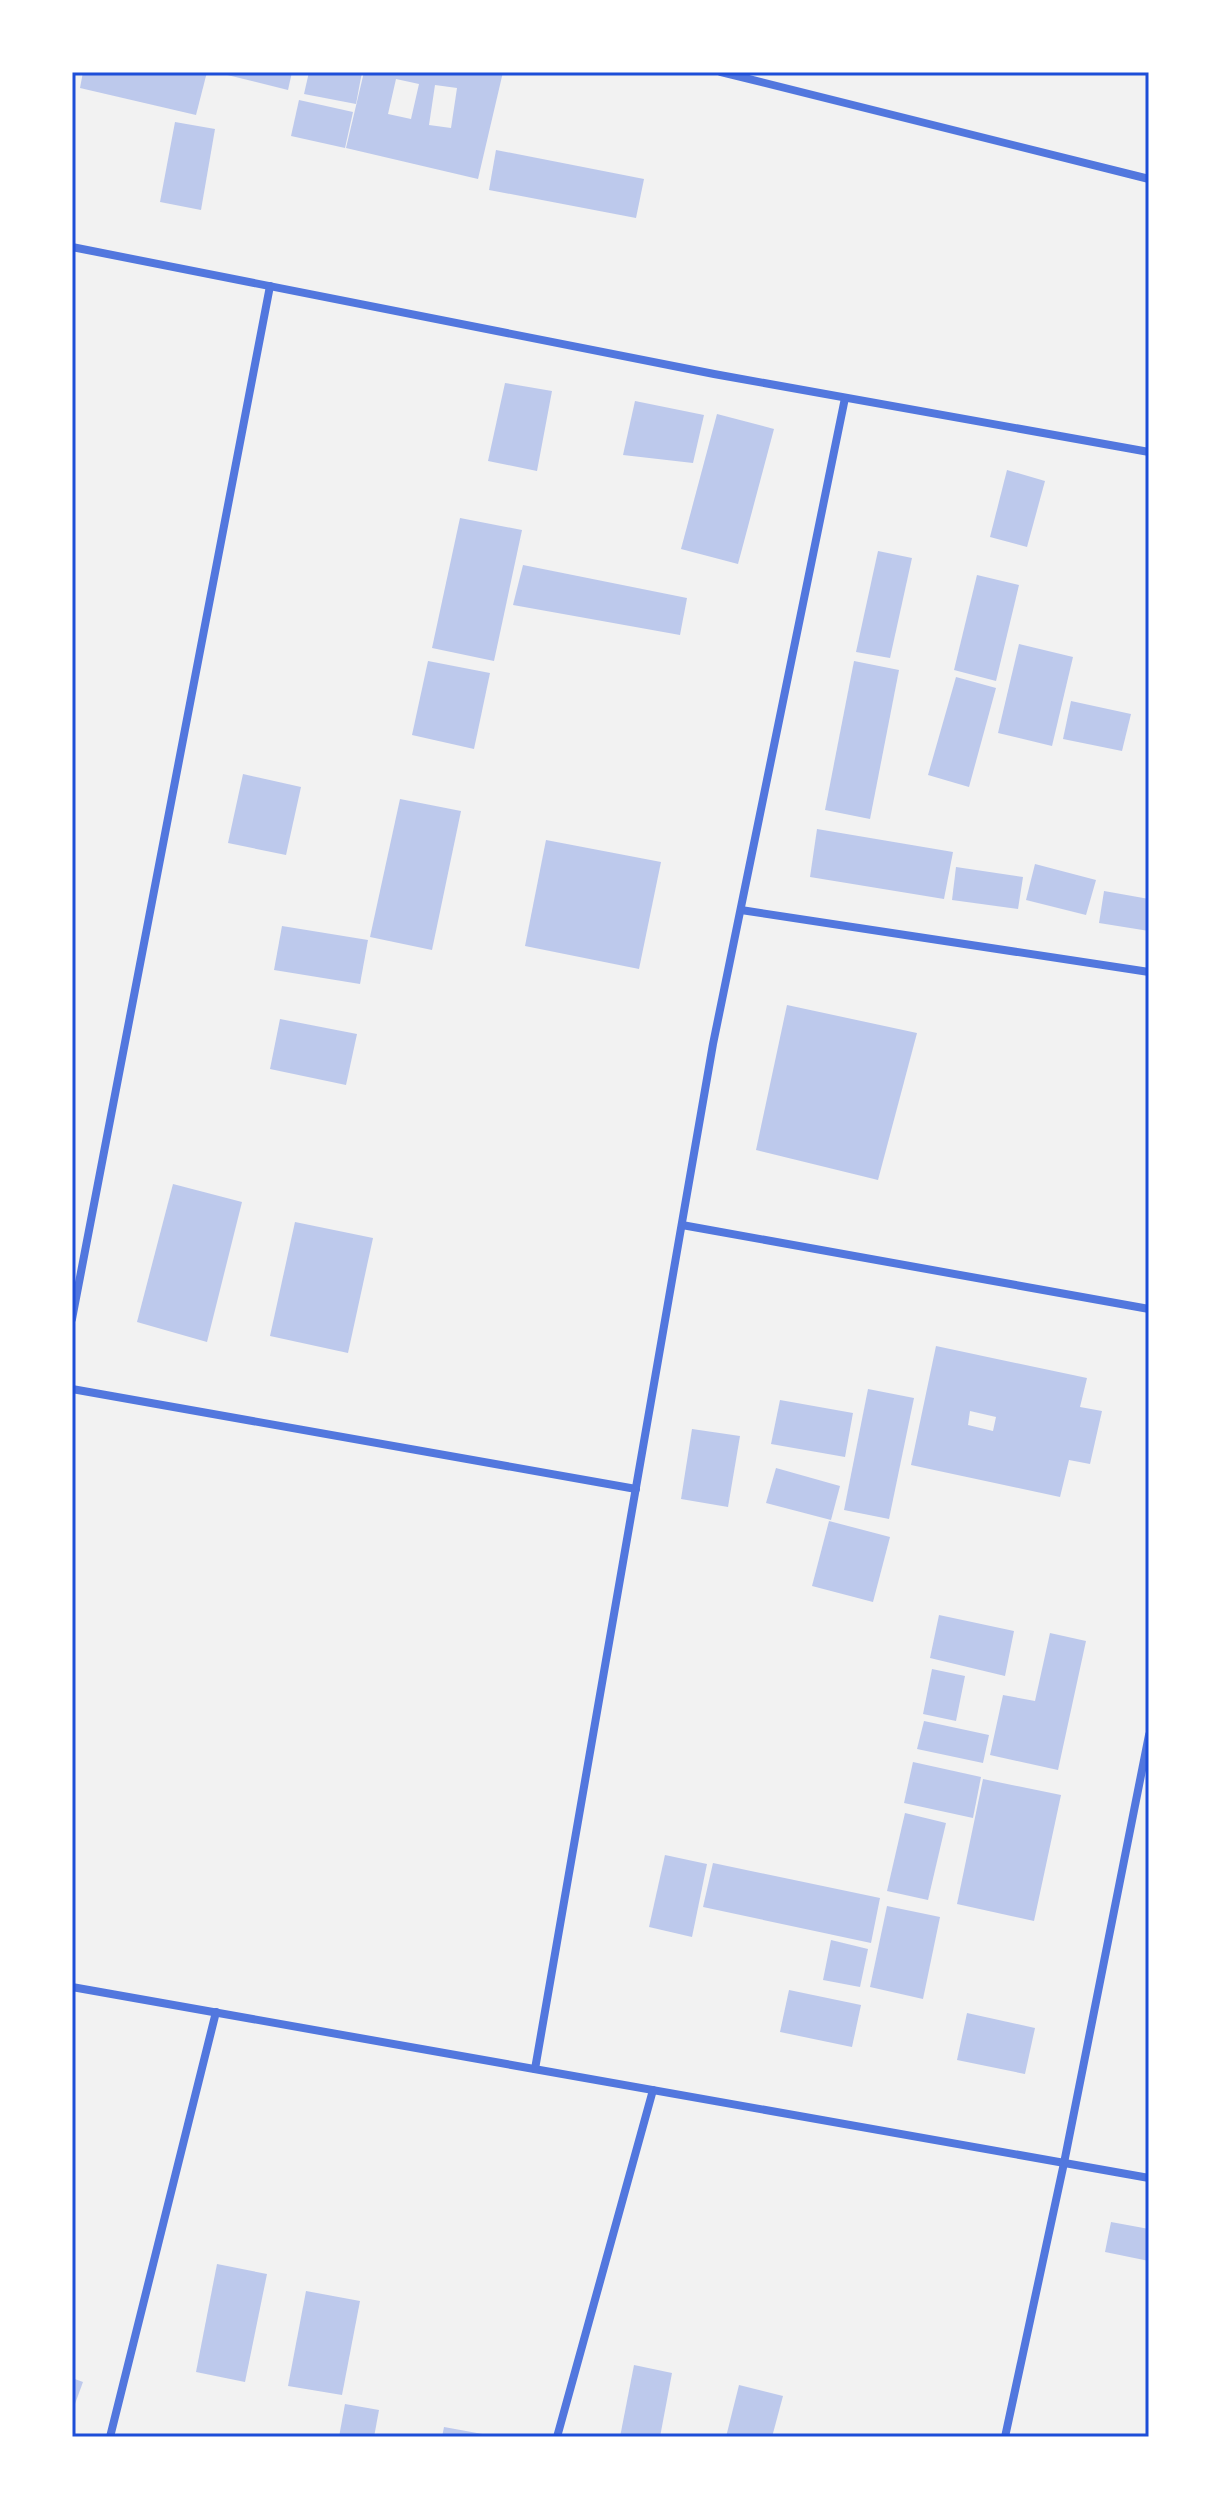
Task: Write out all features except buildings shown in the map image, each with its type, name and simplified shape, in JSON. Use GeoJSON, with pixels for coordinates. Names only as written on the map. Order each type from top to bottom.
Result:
{"type":"FeatureCollection","features":[{"type":"Feature","properties":{"kind":"street"},"geometry":{"type":"LineString","coordinates":[[721,72],[1149,179]]}},
{"type":"Feature","properties":{"kind":"street"},"geometry":{"type":"LineString","coordinates":[[72,247],[845,398],[1149,452]]}},
{"type":"Feature","properties":{"kind":"street"},"geometry":{"type":"LineString","coordinates":[[72,1319],[270,286]]}},
{"type":"Feature","properties":{"kind":"street"},"geometry":{"type":"LineString","coordinates":[[535,2069],[713,1044],[845,398]]}},
{"type":"Feature","properties":{"kind":"street"},"geometry":{"type":"LineString","coordinates":[[741,910],[1149,972]]}},
{"type":"Feature","properties":{"kind":"street"},"geometry":{"type":"LineString","coordinates":[[682,1225],[1149,1309]]}},
{"type":"Feature","properties":{"kind":"street"},"geometry":{"type":"LineString","coordinates":[[72,1389],[636,1489]]}},
{"type":"Feature","properties":{"kind":"street"},"geometry":{"type":"LineString","coordinates":[[1005,2437],[1064,2163],[1149,1735]]}},
{"type":"Feature","properties":{"kind":"street"},"geometry":{"type":"LineString","coordinates":[[72,1987],[1149,2178]]}},
{"type":"Feature","properties":{"kind":"street"},"geometry":{"type":"LineString","coordinates":[[110,2437],[216,2012]]}},
{"type":"Feature","properties":{"kind":"street"},"geometry":{"type":"LineString","coordinates":[[557,2437],[653,2090]]}}]}
